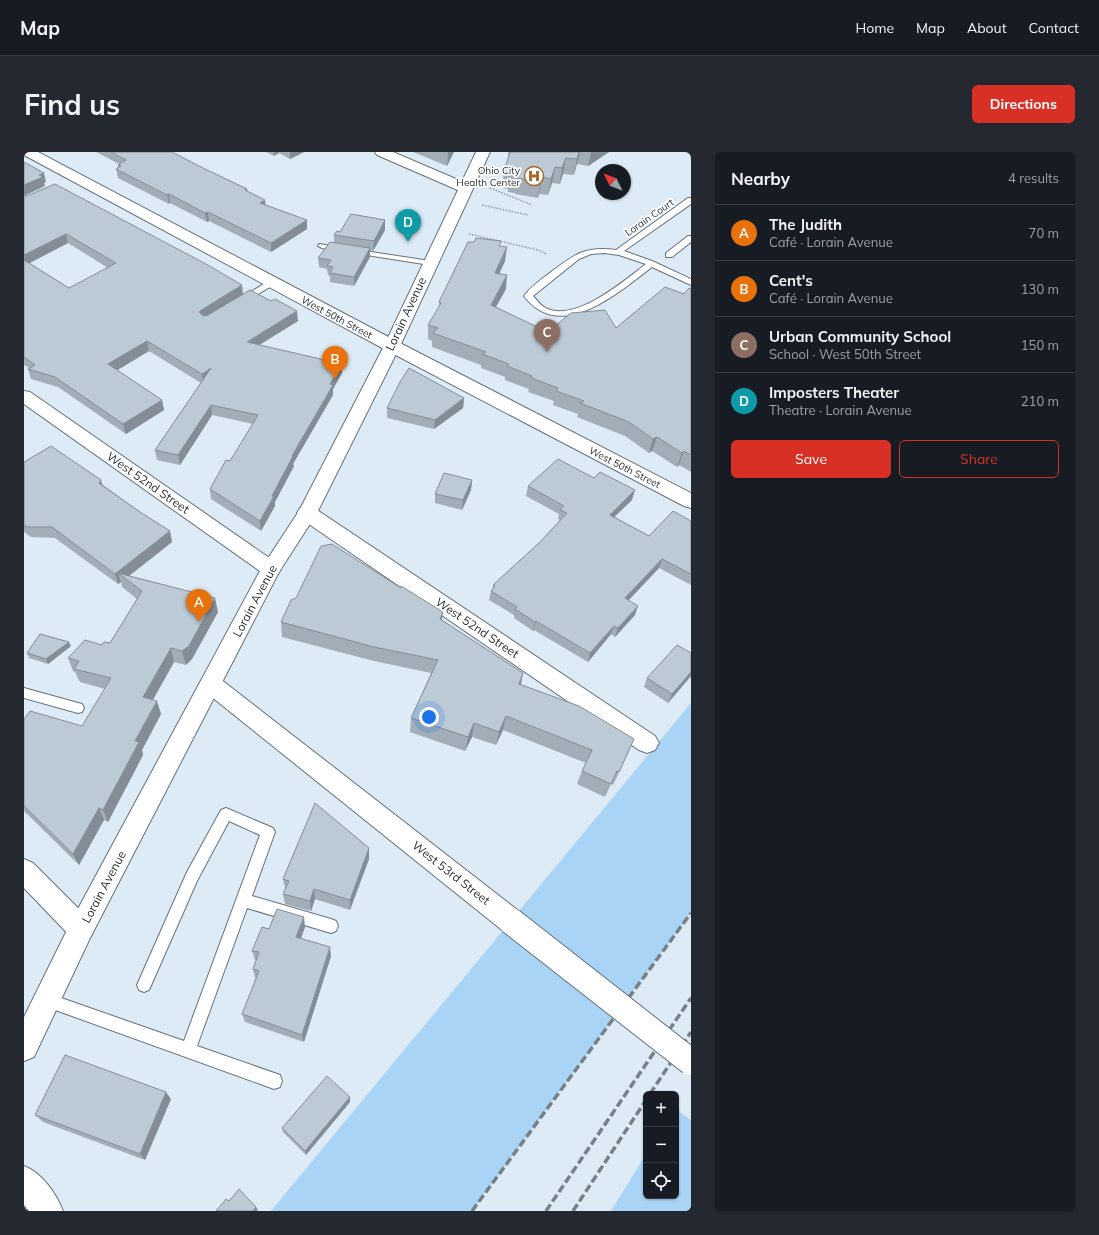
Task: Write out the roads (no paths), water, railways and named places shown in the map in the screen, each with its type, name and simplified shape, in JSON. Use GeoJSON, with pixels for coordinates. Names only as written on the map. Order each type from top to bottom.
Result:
{"type":"FeatureCollection","features":[{"type":"Feature","properties":{"kind":"street","name":"West 50th Street"},"geometry":{"type":"LineString","coordinates":[[28,152],[392,346],[691,501]]}},
{"type":"Feature","properties":{"kind":"street"},"geometry":{"type":"LineString","coordinates":[[382,152],[465,188]]}},
{"type":"Feature","properties":{"kind":"street","name":"Lorain Avenue"},"geometry":{"type":"LineString","coordinates":[[24,1047],[81,928],[271,569],[307,513],[392,346],[482,152]]}},
{"type":"Feature","properties":{"kind":"street"},"geometry":{"type":"LineString","coordinates":[[63,185],[77,178]]}},
{"type":"Feature","properties":{"kind":"street","name":"West 52nd Street"},"geometry":{"type":"LineString","coordinates":[[24,396],[271,569]]}},
{"type":"Feature","properties":{"kind":"street","name":"West 52nd Street"},"geometry":{"type":"LineString","coordinates":[[307,513],[647,742]]}},
{"type":"Feature","properties":{"kind":"street","name":"West 53rd Street"},"geometry":{"type":"LineString","coordinates":[[211,684],[691,1062]]}},
{"type":"Feature","properties":{"kind":"street"},"geometry":{"type":"LineString","coordinates":[[24,871],[81,928]]}},
{"type":"Feature","properties":{"kind":"street"},"geometry":{"type":"LineString","coordinates":[[24,1181],[48,1211]]}},
{"type":"Feature","properties":{"kind":"lane","name":"Lorain Court"},"geometry":{"type":"LineString","coordinates":[[619,251],[689,203]]}},
{"type":"Feature","properties":{"kind":"lane"},"geometry":{"type":"LineString","coordinates":[[669,256],[691,238]]}},
{"type":"Feature","properties":{"kind":"lane"},"geometry":{"type":"LineString","coordinates":[[322,246],[430,263]]}},
{"type":"Feature","properties":{"kind":"lane"},"geometry":{"type":"LineString","coordinates":[[651,264],[604,298],[582,310],[567,315],[552,314],[542,310],[533,304],[528,296],[536,287],[576,257],[596,250],[619,251],[651,264],[691,282]]}},
{"type":"Feature","properties":{"kind":"lane"},"geometry":{"type":"LineString","coordinates":[[232,307],[272,282]]}},
{"type":"Feature","properties":{"kind":"lane"},"geometry":{"type":"LineString","coordinates":[[24,693],[78,708]]}},
{"type":"Feature","properties":{"kind":"lane"},"geometry":{"type":"LineString","coordinates":[[144,985],[199,863],[214,833],[226,814],[268,832],[188,1050]]}},
{"type":"Feature","properties":{"kind":"lane"},"geometry":{"type":"LineString","coordinates":[[243,900],[331,926]]}},
{"type":"Feature","properties":{"kind":"lane"},"geometry":{"type":"LineString","coordinates":[[47,1000],[274,1081]]}},
{"type":"Feature","properties":{"kind":"railway"},"geometry":{"type":"LineString","coordinates":[[472,1211],[691,913]]}},
{"type":"Feature","properties":{"kind":"railway"},"geometry":{"type":"LineString","coordinates":[[546,1211],[691,998]]}},
{"type":"Feature","properties":{"kind":"railway"},"geometry":{"type":"LineString","coordinates":[[652,1091],[691,1032]]}},
{"type":"Feature","properties":{"kind":"railway"},"geometry":{"type":"LineString","coordinates":[[573,1211],[643,1105]]}},
{"type":"Feature","properties":{"kind":"place","name":"Ohio City Health Center"},"geometry":{"type":"Point","coordinates":[534,176]}},
{"type":"Feature","properties":{"kind":"place","name":"Imposters Theater"},"geometry":{"type":"Point","coordinates":[408,242]}},
{"type":"Feature","properties":{"kind":"place","name":"Urban Community School"},"geometry":{"type":"Point","coordinates":[547,352]}},
{"type":"Feature","properties":{"kind":"place","name":"Cent's"},"geometry":{"type":"Point","coordinates":[335,379]}},
{"type":"Feature","properties":{"kind":"place","name":"The Judith"},"geometry":{"type":"Point","coordinates":[199,622]}}]}
